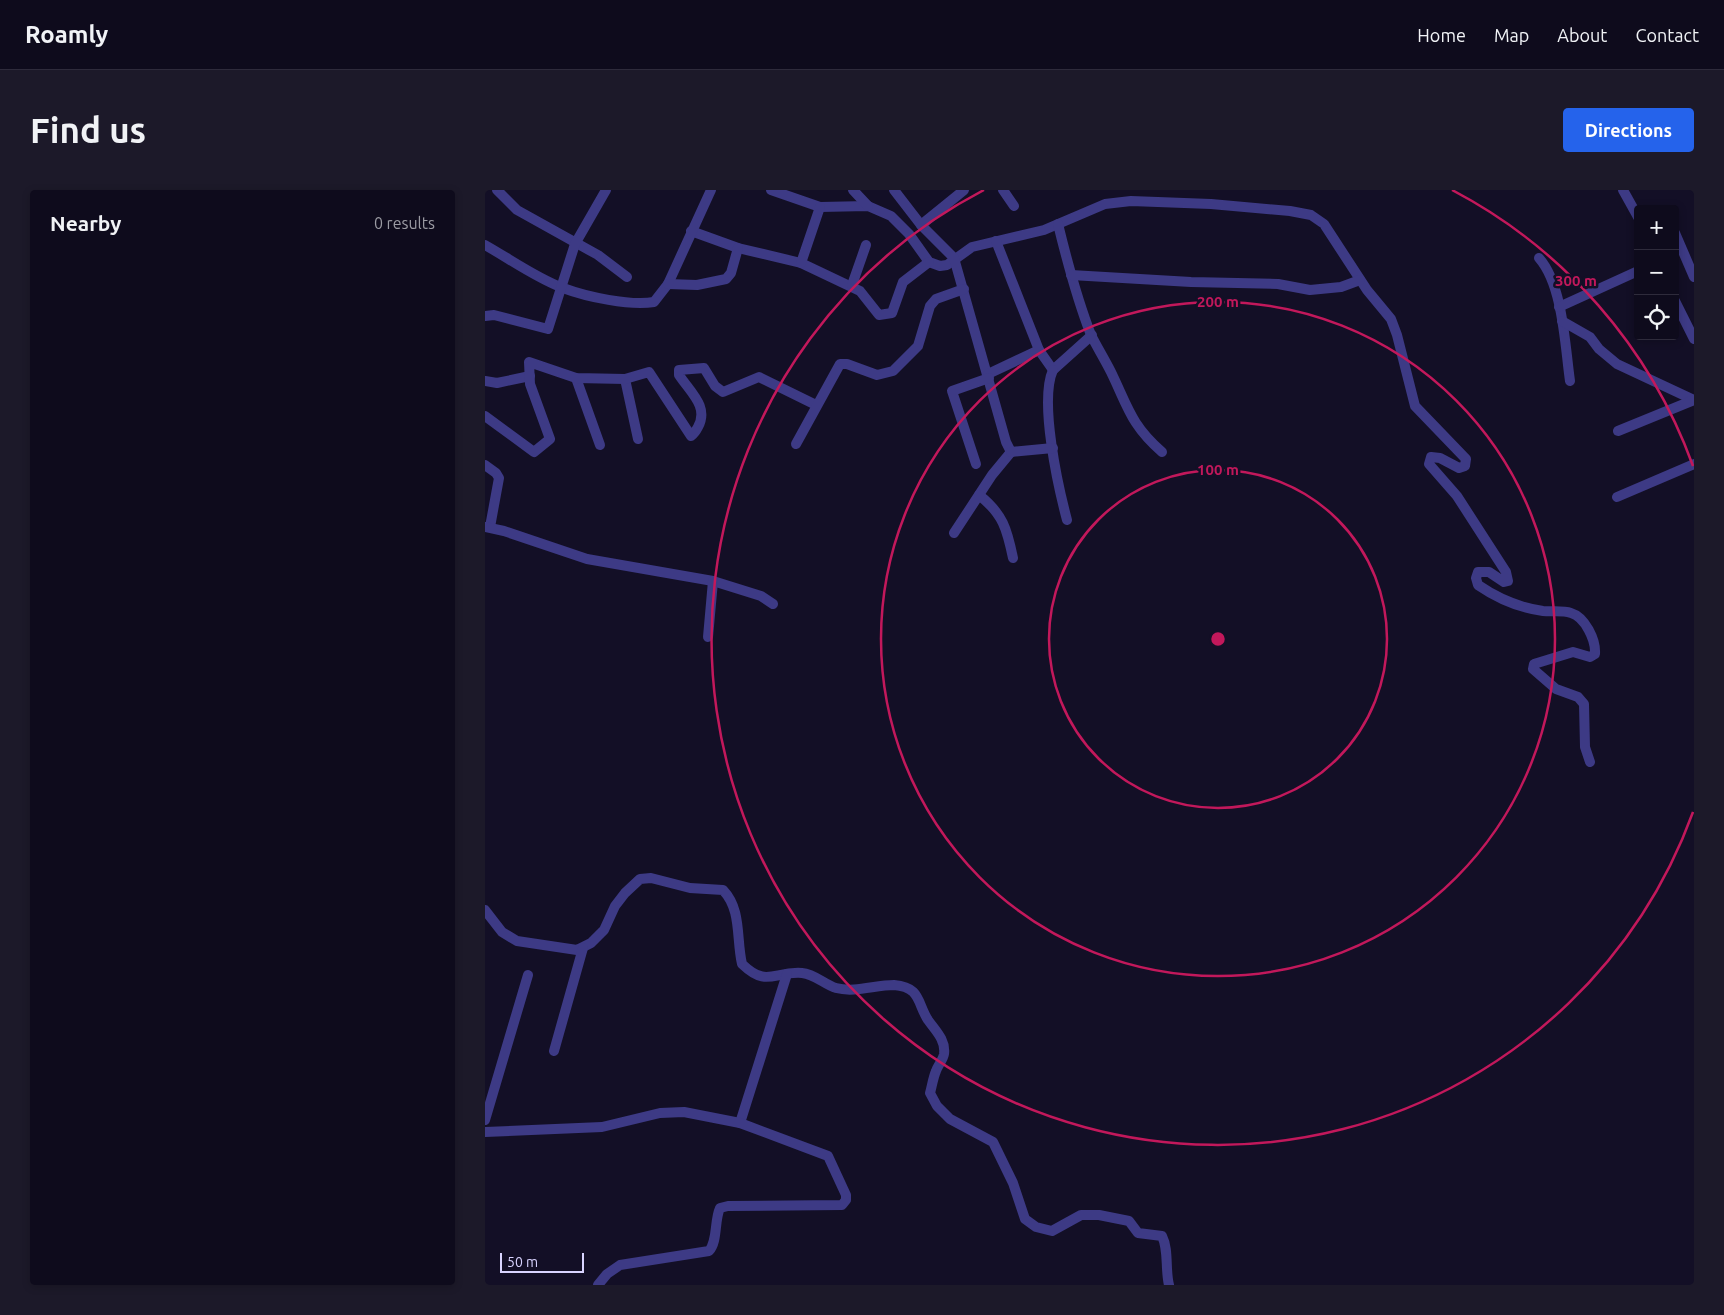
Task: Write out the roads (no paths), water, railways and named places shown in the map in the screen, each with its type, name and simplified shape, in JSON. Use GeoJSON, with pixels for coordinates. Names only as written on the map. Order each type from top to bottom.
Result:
{"type":"FeatureCollection","features":[{"type":"Feature","properties":{"kind":"street"},"geometry":{"type":"LineString","coordinates":[[497,190],[517,210],[598,256],[627,277]]}},
{"type":"Feature","properties":{"kind":"street"},"geometry":{"type":"LineString","coordinates":[[485,316],[494,316],[549,329],[553,310],[563,288],[575,244],[606,190]]}},
{"type":"Feature","properties":{"kind":"street"},"geometry":{"type":"LineString","coordinates":[[485,246],[563,288],[605,298],[643,304],[655,302],[668,284],[711,190]]}},
{"type":"Feature","properties":{"kind":"street"},"geometry":{"type":"LineString","coordinates":[[771,190],[784,192],[820,207],[868,206]]}},
{"type":"Feature","properties":{"kind":"street"},"geometry":{"type":"LineString","coordinates":[[853,190],[868,206],[891,216],[909,234],[929,262],[940,266],[947,265],[954,258],[972,247],[1045,230],[1105,204],[1131,201],[1211,204],[1290,211],[1311,216],[1324,224],[1360,280],[1391,319],[1397,335],[1415,406],[1466,458],[1465,466],[1459,468],[1440,458],[1431,457],[1429,464],[1457,496],[1506,572],[1508,581],[1504,582],[1489,572],[1478,572],[1476,578],[1479,585],[1507,601],[1542,611],[1572,613],[1581,619],[1591,634],[1595,654],[1590,657],[1573,652],[1534,664],[1533,670],[1556,689],[1578,697],[1584,704],[1585,747],[1590,762]]}},
{"type":"Feature","properties":{"kind":"street"},"geometry":{"type":"LineString","coordinates":[[921,225],[964,190]]}},
{"type":"Feature","properties":{"kind":"street"},"geometry":{"type":"LineString","coordinates":[[1003,190],[1014,206]]}},
{"type":"Feature","properties":{"kind":"street"},"geometry":{"type":"LineString","coordinates":[[1623,190],[1634,211]]}},
{"type":"Feature","properties":{"kind":"street"},"geometry":{"type":"LineString","coordinates":[[900,192],[921,225],[954,258],[1006,442],[1011,452]]}},
{"type":"Feature","properties":{"kind":"street"},"geometry":{"type":"LineString","coordinates":[[801,263],[820,207]]}},
{"type":"Feature","properties":{"kind":"street"},"geometry":{"type":"LineString","coordinates":[[1058,224],[1071,275],[1092,335],[1124,404],[1143,435],[1162,452]]}},
{"type":"Feature","properties":{"kind":"street"},"geometry":{"type":"LineString","coordinates":[[691,231],[738,248],[801,263],[852,286],[864,295],[875,312],[885,316],[892,313],[903,282],[929,262]]}},
{"type":"Feature","properties":{"kind":"street"},"geometry":{"type":"LineString","coordinates":[[996,241],[1039,350],[1053,370]]}},
{"type":"Feature","properties":{"kind":"street"},"geometry":{"type":"LineString","coordinates":[[1679,242],[1694,277]]}},
{"type":"Feature","properties":{"kind":"street"},"geometry":{"type":"LineString","coordinates":[[852,286],[866,245]]}},
{"type":"Feature","properties":{"kind":"street"},"geometry":{"type":"LineString","coordinates":[[668,284],[697,285],[726,279],[731,273],[738,248]]}},
{"type":"Feature","properties":{"kind":"street"},"geometry":{"type":"LineString","coordinates":[[1539,258],[1550,276],[1559,307],[1570,381]]}},
{"type":"Feature","properties":{"kind":"street"},"geometry":{"type":"LineString","coordinates":[[1559,307],[1634,273]]}},
{"type":"Feature","properties":{"kind":"street"},"geometry":{"type":"LineString","coordinates":[[1071,275],[1191,282],[1278,284],[1310,290],[1341,287],[1360,280]]}},
{"type":"Feature","properties":{"kind":"street"},"geometry":{"type":"LineString","coordinates":[[796,444],[840,364],[843,362],[877,376],[893,371],[918,346],[930,306],[936,299],[964,288]]}},
{"type":"Feature","properties":{"kind":"street"},"geometry":{"type":"LineString","coordinates":[[1679,309],[1694,339]]}},
{"type":"Feature","properties":{"kind":"street"},"geometry":{"type":"LineString","coordinates":[[1562,321],[1590,337],[1599,349],[1617,364],[1694,400]]}},
{"type":"Feature","properties":{"kind":"street"},"geometry":{"type":"LineString","coordinates":[[1067,520],[1059,488],[1053,448],[1048,382],[1053,370],[1092,335]]}},
{"type":"Feature","properties":{"kind":"street"},"geometry":{"type":"LineString","coordinates":[[976,464],[952,391],[988,376],[1039,350]]}},
{"type":"Feature","properties":{"kind":"street"},"geometry":{"type":"LineString","coordinates":[[485,416],[534,452],[550,440],[535,400],[529,362],[576,378],[625,378],[649,372],[691,436],[695,434],[702,420],[703,410],[679,376],[679,370],[703,368],[715,386],[723,392],[759,377],[816,405]]}},
{"type":"Feature","properties":{"kind":"street"},"geometry":{"type":"LineString","coordinates":[[485,381],[497,382],[530,376]]}},
{"type":"Feature","properties":{"kind":"street"},"geometry":{"type":"LineString","coordinates":[[576,378],[600,445]]}},
{"type":"Feature","properties":{"kind":"street"},"geometry":{"type":"LineString","coordinates":[[625,378],[638,439]]}},
{"type":"Feature","properties":{"kind":"street"},"geometry":{"type":"LineString","coordinates":[[1618,431],[1694,400]]}},
{"type":"Feature","properties":{"kind":"street"},"geometry":{"type":"LineString","coordinates":[[954,533],[979,494],[1011,452],[1053,448]]}},
{"type":"Feature","properties":{"kind":"street"},"geometry":{"type":"LineString","coordinates":[[1617,497],[1694,464]]}},
{"type":"Feature","properties":{"kind":"street"},"geometry":{"type":"LineString","coordinates":[[485,465],[496,473],[499,478],[488,527],[587,558],[713,581],[761,596],[773,604]]}},
{"type":"Feature","properties":{"kind":"street"},"geometry":{"type":"LineString","coordinates":[[979,494],[994,507],[1007,528],[1013,558]]}},
{"type":"Feature","properties":{"kind":"street"},"geometry":{"type":"LineString","coordinates":[[708,637],[713,581]]}},
{"type":"Feature","properties":{"kind":"street"},"geometry":{"type":"LineString","coordinates":[[554,1051],[583,948],[604,930],[625,892],[640,879],[651,878],[690,888],[723,890],[732,899],[736,909],[741,964],[754,976],[768,978],[804,973],[823,980],[835,988],[857,990],[892,985],[906,987],[921,1000],[926,1018],[943,1042],[944,1055],[936,1070],[930,1093],[937,1106],[950,1119],[993,1142],[1013,1184],[1025,1219],[1036,1227],[1052,1231],[1081,1215],[1111,1216],[1129,1221],[1138,1233],[1162,1236],[1166,1244],[1166,1270],[1169,1285]]}},
{"type":"Feature","properties":{"kind":"street"},"geometry":{"type":"LineString","coordinates":[[485,910],[502,932],[517,941],[561,948],[583,948]]}},
{"type":"Feature","properties":{"kind":"street"},"geometry":{"type":"LineString","coordinates":[[740,1123],[787,974]]}},
{"type":"Feature","properties":{"kind":"street"},"geometry":{"type":"LineString","coordinates":[[485,1120],[528,975]]}},
{"type":"Feature","properties":{"kind":"street"},"geometry":{"type":"LineString","coordinates":[[485,1132],[602,1127],[660,1113],[684,1112],[740,1123],[828,1156],[846,1195],[846,1200],[842,1204],[728,1206],[720,1208],[715,1218],[713,1245],[709,1252],[620,1265],[607,1274],[598,1285]]}}]}
